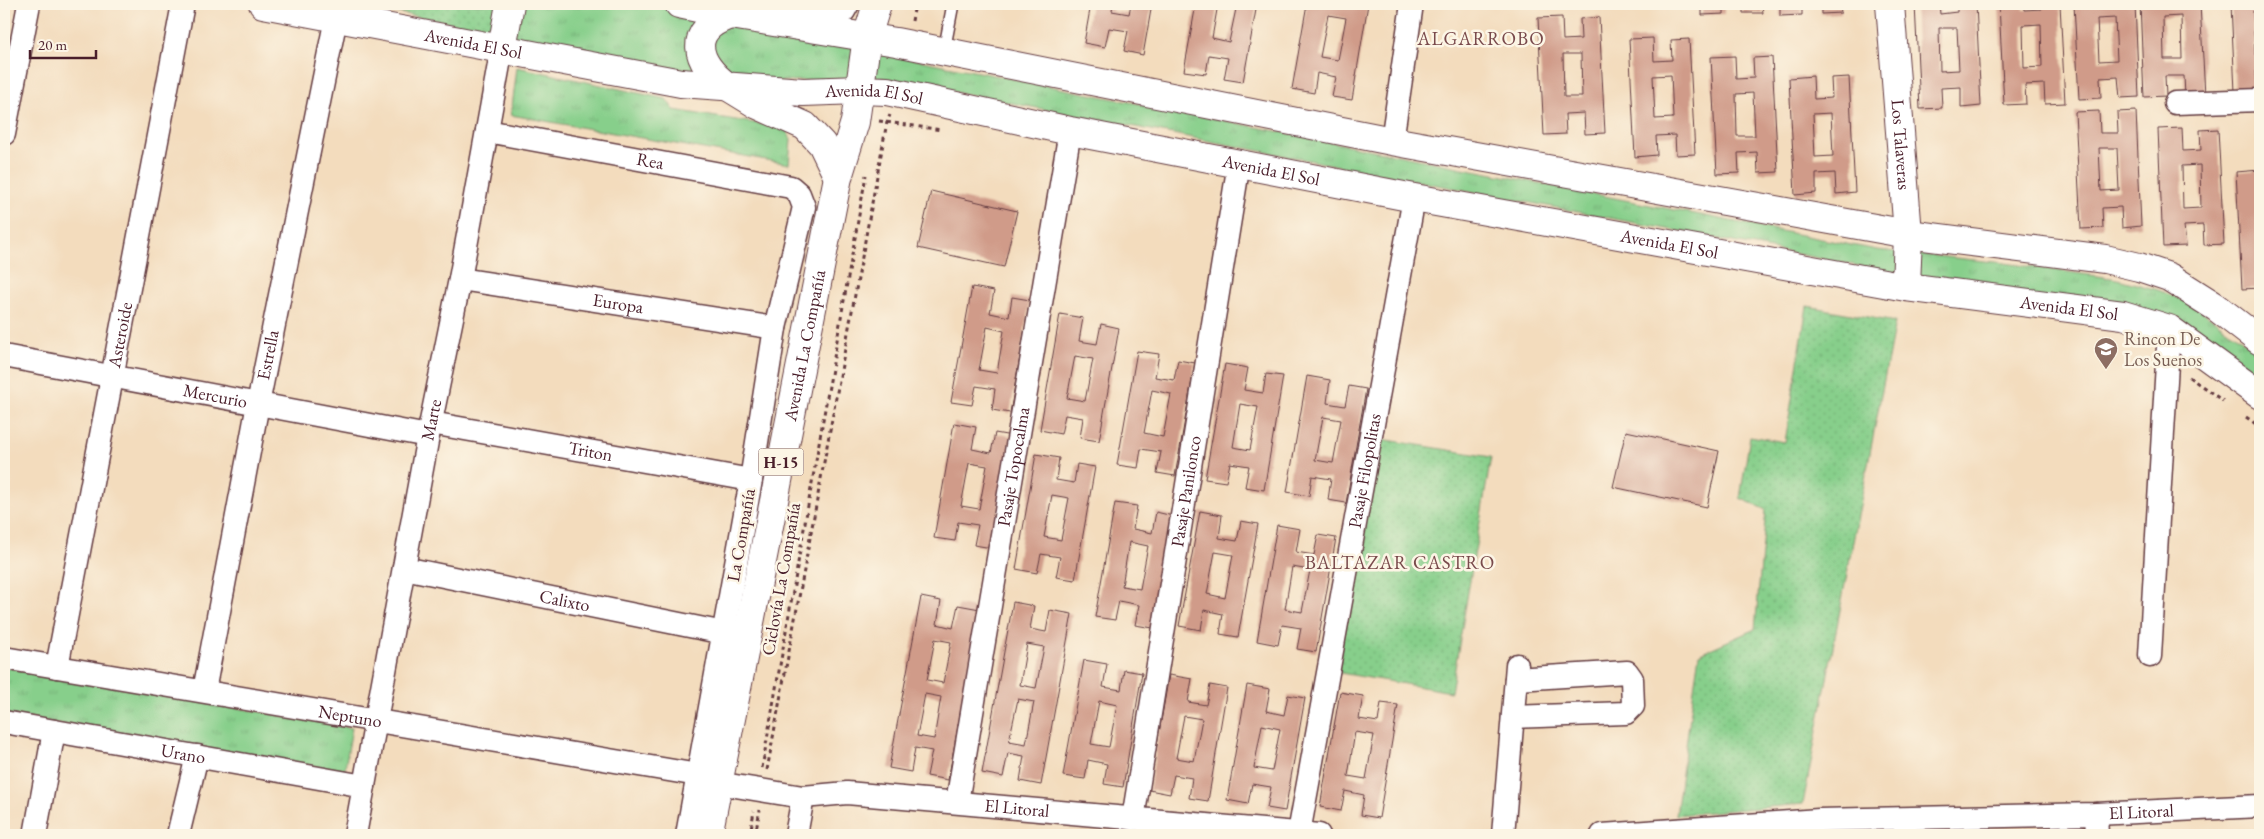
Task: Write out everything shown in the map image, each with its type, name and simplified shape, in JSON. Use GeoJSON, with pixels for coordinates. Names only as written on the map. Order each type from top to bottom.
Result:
{"type":"FeatureCollection","features":[{"type":"Feature","properties":{"kind":"main road","name":"Avenida El Sol"},"geometry":{"type":"LineString","coordinates":[[263,4],[681,83],[803,92],[859,90],[893,93],[1070,131],[1414,198],[1906,287],[2124,315],[2169,329],[2260,395]]}},
{"type":"Feature","properties":{"kind":"main road","name":"Marte"},"geometry":{"type":"LineString","coordinates":[[502,48],[510,4]]}},
{"type":"Feature","properties":{"kind":"main road"},"geometry":{"type":"LineString","coordinates":[[678,4],[731,15],[944,51],[1392,141],[1908,234],[2105,259],[2139,266],[2169,277],[2216,307],[2260,341]]}},
{"type":"Feature","properties":{"kind":"main road","name":"Avenida La Compañía"},"geometry":{"type":"LineString","coordinates":[[708,835],[708,779],[838,177],[855,122],[867,37],[877,4]]}},
{"type":"Feature","properties":{"kind":"main road","name":"Los Talaveras"},"geometry":{"type":"LineString","coordinates":[[1890,4],[1908,234],[1906,287]]}},
{"type":"Feature","properties":{"kind":"main road"},"geometry":{"type":"LineString","coordinates":[[731,15],[717,19],[707,26],[701,43],[703,63],[713,76],[758,105],[806,126],[822,144],[838,177]]}},
{"type":"Feature","properties":{"kind":"street"},"geometry":{"type":"LineString","coordinates":[[4,134],[29,4]]}},
{"type":"Feature","properties":{"kind":"street","name":"Asteroide"},"geometry":{"type":"LineString","coordinates":[[58,667],[183,4]]}},
{"type":"Feature","properties":{"kind":"street"},"geometry":{"type":"LineString","coordinates":[[776,4],[828,15],[844,12],[848,4]]}},
{"type":"Feature","properties":{"kind":"street"},"geometry":{"type":"LineString","coordinates":[[1392,141],[1412,4]]}},
{"type":"Feature","properties":{"kind":"street","name":"Estrella"},"geometry":{"type":"LineString","coordinates":[[204,691],[258,404],[336,18]]}},
{"type":"Feature","properties":{"kind":"street","name":"Marte"},"geometry":{"type":"LineString","coordinates":[[355,835],[502,48]]}},
{"type":"Feature","properties":{"kind":"street"},"geometry":{"type":"LineString","coordinates":[[2175,103],[2260,100]]}},
{"type":"Feature","properties":{"kind":"street","name":"Rea"},"geometry":{"type":"LineString","coordinates":[[487,131],[791,188],[799,194],[804,207]]}},
{"type":"Feature","properties":{"kind":"street","name":"Pasaje Topocalma"},"geometry":{"type":"LineString","coordinates":[[957,802],[1070,131]]}},
{"type":"Feature","properties":{"kind":"street","name":"Pasaje Panilonco"},"geometry":{"type":"LineString","coordinates":[[1133,819],[1239,163]]}},
{"type":"Feature","properties":{"kind":"street","name":"Pasaje Filopolitas"},"geometry":{"type":"LineString","coordinates":[[1309,834],[1414,198]]}},
{"type":"Feature","properties":{"kind":"street","name":"La Compañía"},"geometry":{"type":"LineString","coordinates":[[687,835],[708,779],[724,633],[775,328],[804,207]]}},
{"type":"Feature","properties":{"kind":"street","name":"Europa"},"geometry":{"type":"LineString","coordinates":[[460,279],[775,328]]}},
{"type":"Feature","properties":{"kind":"street"},"geometry":{"type":"LineString","coordinates":[[2150,656],[2169,329]]}},
{"type":"Feature","properties":{"kind":"street","name":"Mercurio"},"geometry":{"type":"LineString","coordinates":[[4,356],[258,404],[430,430]]}},
{"type":"Feature","properties":{"kind":"street","name":"Triton"},"geometry":{"type":"LineString","coordinates":[[430,430],[751,480]]}},
{"type":"Feature","properties":{"kind":"street","name":"Calixto"},"geometry":{"type":"LineString","coordinates":[[404,568],[724,633]]}},
{"type":"Feature","properties":{"kind":"street","name":"Neptuno"},"geometry":{"type":"LineString","coordinates":[[4,658],[375,720],[708,779]]}},
{"type":"Feature","properties":{"kind":"street"},"geometry":{"type":"LineString","coordinates":[[1503,835],[1516,672],[1627,672],[1632,679],[1633,706],[1626,713],[1513,717]]}},
{"type":"Feature","properties":{"kind":"street","name":"Urano"},"geometry":{"type":"LineString","coordinates":[[4,722],[364,786]]}},
{"type":"Feature","properties":{"kind":"street"},"geometry":{"type":"LineString","coordinates":[[35,835],[54,731]]}},
{"type":"Feature","properties":{"kind":"street"},"geometry":{"type":"LineString","coordinates":[[178,835],[197,756]]}},
{"type":"Feature","properties":{"kind":"street","name":"El Litoral"},"geometry":{"type":"LineString","coordinates":[[708,779],[803,797],[847,792],[1309,834]]}},
{"type":"Feature","properties":{"kind":"street"},"geometry":{"type":"LineString","coordinates":[[796,835],[803,797]]}},
{"type":"Feature","properties":{"kind":"street","name":"El Litoral"},"geometry":{"type":"LineString","coordinates":[[1602,835],[1820,828],[2097,825],[2260,806]]}},
{"type":"Feature","properties":{"kind":"lane"},"geometry":{"type":"LineString","coordinates":[[944,51],[953,4]]}},
{"type":"Feature","properties":{"kind":"path"},"geometry":{"type":"LineString","coordinates":[[877,128],[893,93]]}},
{"type":"Feature","properties":{"kind":"path"},"geometry":{"type":"LineString","coordinates":[[756,835],[761,789],[893,93]]}},
{"type":"Feature","properties":{"kind":"path","name":"Ciclovía La Compañía"},"geometry":{"type":"LineString","coordinates":[[750,835],[761,789],[867,173]]}},
{"type":"Feature","properties":{"kind":"path"},"geometry":{"type":"LineString","coordinates":[[2167,360],[2231,406]]}},
{"type":"Feature","properties":{"kind":"path"},"geometry":{"type":"LineString","coordinates":[[2238,412],[2260,427]]}},
{"type":"Feature","properties":{"kind":"green space"},"geometry":{"type":"Polygon","coordinates":[[[351,4],[506,4],[500,32],[351,4]]]}},
{"type":"Feature","properties":{"kind":"green space"},"geometry":{"type":"Polygon","coordinates":[[[507,4],[654,4],[732,18],[882,53],[1877,250],[2004,263],[2118,279],[2158,290],[2190,303],[2260,352],[2260,384],[2182,328],[881,78],[727,83],[499,45],[507,4]]]}},
{"type":"Feature","properties":{"kind":"green space"},"geometry":{"type":"Polygon","coordinates":[[[517,67],[666,99],[674,110],[785,128],[791,139],[789,164],[511,115],[517,67]]]}},
{"type":"Feature","properties":{"kind":"green space"},"geometry":{"type":"Polygon","coordinates":[[[1807,306],[1895,322],[1803,804],[1676,815],[1699,654],[1755,629],[1766,510],[1740,498],[1750,436],[1785,442],[1807,306]]]}},
{"type":"Feature","properties":{"kind":"green space"},"geometry":{"type":"Polygon","coordinates":[[[1363,436],[1491,457],[1451,692],[1323,670],[1363,436]]]}},
{"type":"Feature","properties":{"kind":"green space"},"geometry":{"type":"Polygon","coordinates":[[[4,667],[352,728],[344,774],[4,714],[4,667]]]}},
{"type":"Feature","properties":{"kind":"building"},"geometry":{"type":"Polygon","coordinates":[[[1091,4],[1113,4],[1112,11],[1129,14],[1131,4],[1152,4],[1143,55],[1124,51],[1128,31],[1109,28],[1105,47],[1084,43],[1091,4]]]}},
{"type":"Feature","properties":{"kind":"building"},"geometry":{"type":"Polygon","coordinates":[[[1196,4],[1218,4],[1212,38],[1229,42],[1237,4],[1257,4],[1243,82],[1224,79],[1228,58],[1209,55],[1206,74],[1184,71],[1196,4]]]}},
{"type":"Feature","properties":{"kind":"building"},"geometry":{"type":"Polygon","coordinates":[[[1307,4],[1368,4],[1352,100],[1332,97],[1336,77],[1317,73],[1314,93],[1292,89],[1307,4]],[[1328,15],[1320,57],[1338,60],[1346,18],[1328,15]]]}},
{"type":"Feature","properties":{"kind":"building"},"geometry":{"type":"Polygon","coordinates":[[[1702,4],[1724,4],[1724,14],[1702,15],[1702,4]]]}},
{"type":"Feature","properties":{"kind":"building"},"geometry":{"type":"Polygon","coordinates":[[[1743,4],[1762,4],[1763,13],[1743,13],[1743,4]]]}},
{"type":"Feature","properties":{"kind":"building"},"geometry":{"type":"Polygon","coordinates":[[[1780,4],[1802,4],[1802,15],[1780,16],[1780,4]]]}},
{"type":"Feature","properties":{"kind":"building"},"geometry":{"type":"Polygon","coordinates":[[[1821,4],[1840,4],[1841,13],[1821,14],[1821,4]]]}},
{"type":"Feature","properties":{"kind":"building"},"geometry":{"type":"Polygon","coordinates":[[[1915,4],[1939,4],[1940,14],[1957,12],[1957,4],[1976,4],[1981,106],[1961,108],[1961,87],[1941,88],[1942,108],[1920,109],[1915,4]],[[1939,28],[1940,71],[1959,70],[1957,28],[1939,28]]]}},
{"type":"Feature","properties":{"kind":"building"},"geometry":{"type":"Polygon","coordinates":[[[1999,4],[2023,4],[2024,10],[2042,9],[2041,4],[2060,4],[2065,103],[2045,104],[2044,84],[2025,85],[2026,104],[2004,105],[1999,4]],[[2041,24],[2023,25],[2024,68],[2042,67],[2041,24]]]}},
{"type":"Feature","properties":{"kind":"building"},"geometry":{"type":"Polygon","coordinates":[[[2074,4],[2135,4],[2139,97],[2120,98],[2118,77],[2100,78],[2101,98],[2079,99],[2074,4]],[[2115,18],[2097,19],[2099,61],[2117,60],[2115,18]]]}},
{"type":"Feature","properties":{"kind":"building"},"geometry":{"type":"Polygon","coordinates":[[[2140,4],[2200,4],[2205,95],[2185,96],[2184,76],[2165,76],[2166,96],[2144,97],[2140,4]],[[2181,16],[2163,17],[2164,59],[2182,59],[2181,16]]]}},
{"type":"Feature","properties":{"kind":"building"},"geometry":{"type":"Polygon","coordinates":[[[2231,4],[2260,4],[2260,11],[2253,11],[2255,54],[2260,54],[2260,71],[2256,71],[2257,91],[2235,92],[2231,4]]]}},
{"type":"Feature","properties":{"kind":"building"},"geometry":{"type":"Polygon","coordinates":[[[1562,17],[1563,40],[1581,39],[1580,19],[1599,17],[1605,133],[1585,134],[1584,113],[1565,114],[1566,134],[1544,135],[1538,18],[1562,17]],[[1563,54],[1564,97],[1582,97],[1581,54],[1563,54]]]}},
{"type":"Feature","properties":{"kind":"building"},"geometry":{"type":"Polygon","coordinates":[[[1653,38],[1654,61],[1672,60],[1671,40],[1689,39],[1695,154],[1676,155],[1675,135],[1656,136],[1657,155],[1635,157],[1629,39],[1653,38]],[[1671,75],[1653,76],[1655,119],[1673,118],[1671,75]]]}},
{"type":"Feature","properties":{"kind":"building"},"geometry":{"type":"Polygon","coordinates":[[[1735,56],[1736,79],[1754,78],[1753,58],[1772,57],[1778,172],[1758,173],[1757,152],[1738,153],[1739,173],[1717,174],[1711,57],[1735,56]],[[1753,93],[1736,94],[1737,136],[1755,136],[1753,93]]]}},
{"type":"Feature","properties":{"kind":"building"},"geometry":{"type":"Polygon","coordinates":[[[1813,76],[1814,99],[1832,98],[1831,78],[1849,77],[1855,192],[1836,194],[1835,173],[1816,174],[1816,193],[1795,195],[1789,78],[1813,76]],[[1831,113],[1813,114],[1815,157],[1833,156],[1831,113]]]}},
{"type":"Feature","properties":{"kind":"building"},"geometry":{"type":"Polygon","coordinates":[[[2099,111],[2100,133],[2118,133],[2117,112],[2136,111],[2141,226],[2122,228],[2121,207],[2102,208],[2103,228],[2081,229],[2075,112],[2099,111]],[[2099,148],[2101,191],[2119,190],[2117,148],[2099,148]]]}},
{"type":"Feature","properties":{"kind":"building"},"geometry":{"type":"Polygon","coordinates":[[[2182,128],[2183,151],[2201,150],[2200,130],[2218,129],[2224,244],[2204,245],[2203,225],[2184,226],[2186,246],[2163,247],[2158,129],[2182,128]],[[2200,165],[2182,166],[2183,209],[2201,208],[2200,165]]]}},
{"type":"Feature","properties":{"kind":"building"},"geometry":{"type":"Polygon","coordinates":[[[2260,170],[2260,288],[2242,289],[2236,172],[2260,170]]]}},
{"type":"Feature","properties":{"kind":"building"},"geometry":{"type":"Polygon","coordinates":[[[931,191],[1017,211],[1004,267],[918,248],[931,191]]]}},
{"type":"Feature","properties":{"kind":"building"},"geometry":{"type":"Polygon","coordinates":[[[972,287],[994,291],[990,313],[1009,317],[1012,297],[1030,300],[1010,413],[992,410],[995,389],[976,386],[972,405],[951,402],[972,287]],[[987,327],[979,370],[997,373],[1004,331],[987,327]]]}},
{"type":"Feature","properties":{"kind":"building"},"geometry":{"type":"Polygon","coordinates":[[[1060,314],[1083,318],[1079,341],[1097,344],[1101,324],[1119,328],[1099,441],[1080,438],[1083,418],[1065,415],[1061,434],[1040,430],[1060,314]],[[1075,356],[1067,398],[1085,401],[1093,359],[1075,356]]]}},
{"type":"Feature","properties":{"kind":"building"},"geometry":{"type":"Polygon","coordinates":[[[1137,351],[1159,354],[1155,377],[1174,380],[1178,360],[1195,363],[1175,476],[1157,473],[1161,452],[1141,449],[1138,468],[1117,465],[1137,351]],[[1152,390],[1144,433],[1163,437],[1171,394],[1152,390]]]}},
{"type":"Feature","properties":{"kind":"building"},"geometry":{"type":"Polygon","coordinates":[[[1225,364],[1248,368],[1244,390],[1263,393],[1266,374],[1283,376],[1264,490],[1245,487],[1249,466],[1230,463],[1226,482],[1205,479],[1225,364]],[[1240,404],[1233,447],[1250,450],[1258,407],[1240,404]]]}},
{"type":"Feature","properties":{"kind":"building"},"geometry":{"type":"Polygon","coordinates":[[[1307,376],[1330,380],[1327,403],[1345,406],[1349,386],[1366,389],[1346,503],[1328,500],[1331,479],[1312,476],[1309,496],[1287,492],[1307,376]],[[1323,417],[1315,460],[1333,463],[1341,420],[1323,417]]]}},
{"type":"Feature","properties":{"kind":"building"},"geometry":{"type":"Polygon","coordinates":[[[954,423],[976,427],[972,449],[991,453],[995,433],[1012,436],[992,548],[974,545],[978,525],[958,522],[955,541],[934,538],[954,423]],[[969,463],[961,506],[979,509],[987,466],[969,463]]]}},
{"type":"Feature","properties":{"kind":"building"},"geometry":{"type":"Polygon","coordinates":[[[1626,431],[1719,451],[1707,507],[1613,487],[1626,431]]]}},
{"type":"Feature","properties":{"kind":"building"},"geometry":{"type":"Polygon","coordinates":[[[1036,454],[1059,458],[1056,480],[1074,483],[1077,464],[1095,467],[1075,580],[1056,577],[1060,557],[1041,554],[1037,573],[1016,569],[1036,454]],[[1052,495],[1044,537],[1061,540],[1069,498],[1052,495]]]}},
{"type":"Feature","properties":{"kind":"building"},"geometry":{"type":"Polygon","coordinates":[[[1115,503],[1137,506],[1133,529],[1152,533],[1156,512],[1173,516],[1153,628],[1135,625],[1139,605],[1119,601],[1115,620],[1095,617],[1115,503]],[[1129,542],[1122,586],[1140,589],[1148,546],[1129,542]]]}},
{"type":"Feature","properties":{"kind":"building"},"geometry":{"type":"Polygon","coordinates":[[[1200,511],[1222,515],[1219,538],[1237,541],[1241,521],[1258,524],[1238,637],[1220,634],[1223,614],[1204,610],[1201,630],[1179,626],[1200,511]],[[1215,552],[1207,594],[1225,598],[1233,555],[1215,552]]]}},
{"type":"Feature","properties":{"kind":"building"},"geometry":{"type":"Polygon","coordinates":[[[1277,525],[1300,529],[1296,552],[1314,555],[1318,535],[1336,538],[1316,652],[1297,649],[1301,628],[1282,625],[1278,645],[1257,641],[1277,525]],[[1292,567],[1285,609],[1302,612],[1310,570],[1292,567]]]}},
{"type":"Feature","properties":{"kind":"building"},"geometry":{"type":"Polygon","coordinates":[[[921,597],[941,601],[937,624],[953,628],[958,605],[980,609],[948,780],[927,776],[932,751],[915,748],[911,772],[889,768],[921,597]],[[935,639],[927,680],[943,683],[951,642],[935,639]],[[925,694],[917,736],[934,739],[941,697],[925,694]]]}},
{"type":"Feature","properties":{"kind":"building"},"geometry":{"type":"Polygon","coordinates":[[[1013,602],[1034,606],[1030,629],[1046,632],[1050,610],[1072,614],[1041,785],[1020,781],[1024,756],[1008,753],[1003,777],[982,773],[1013,602]],[[1027,644],[1020,685],[1036,688],[1044,647],[1027,644]],[[1018,699],[1009,741],[1026,744],[1034,702],[1018,699]]]}},
{"type":"Feature","properties":{"kind":"building"},"geometry":{"type":"Polygon","coordinates":[[[1084,660],[1107,664],[1103,687],[1121,690],[1124,670],[1142,673],[1123,787],[1104,784],[1107,764],[1088,760],[1085,779],[1063,776],[1084,660]],[[1099,701],[1091,744],[1109,747],[1117,705],[1099,701]]]}},
{"type":"Feature","properties":{"kind":"building"},"geometry":{"type":"Polygon","coordinates":[[[1169,675],[1192,679],[1188,702],[1206,705],[1210,685],[1227,688],[1208,801],[1189,798],[1192,778],[1174,775],[1170,794],[1149,790],[1169,675]],[[1184,716],[1176,758],[1194,761],[1202,719],[1184,716]]]}},
{"type":"Feature","properties":{"kind":"building"},"geometry":{"type":"Polygon","coordinates":[[[1247,685],[1270,689],[1266,711],[1284,715],[1288,695],[1305,698],[1285,811],[1267,808],[1271,787],[1252,784],[1248,804],[1227,800],[1247,685]],[[1262,725],[1254,768],[1272,771],[1280,729],[1262,725]]]}},
{"type":"Feature","properties":{"kind":"building"},"geometry":{"type":"Polygon","coordinates":[[[1340,692],[1363,696],[1359,719],[1378,722],[1381,703],[1398,705],[1379,818],[1361,815],[1364,795],[1345,791],[1341,811],[1320,807],[1340,692]],[[1355,732],[1348,776],[1366,779],[1374,735],[1355,732]]]}},
{"type":"Feature","properties":{"kind":"place","name":"Rincon De Los Suenos"},"geometry":{"type":"Point","coordinates":[2106,370]}},
{"type":"Feature","properties":{"kind":"district","name":"ALGARROBO"},"geometry":{"type":"Point","coordinates":[1481,38]}},
{"type":"Feature","properties":{"kind":"district","name":"BALTAZAR CASTRO"},"geometry":{"type":"Point","coordinates":[1400,562]}}]}
